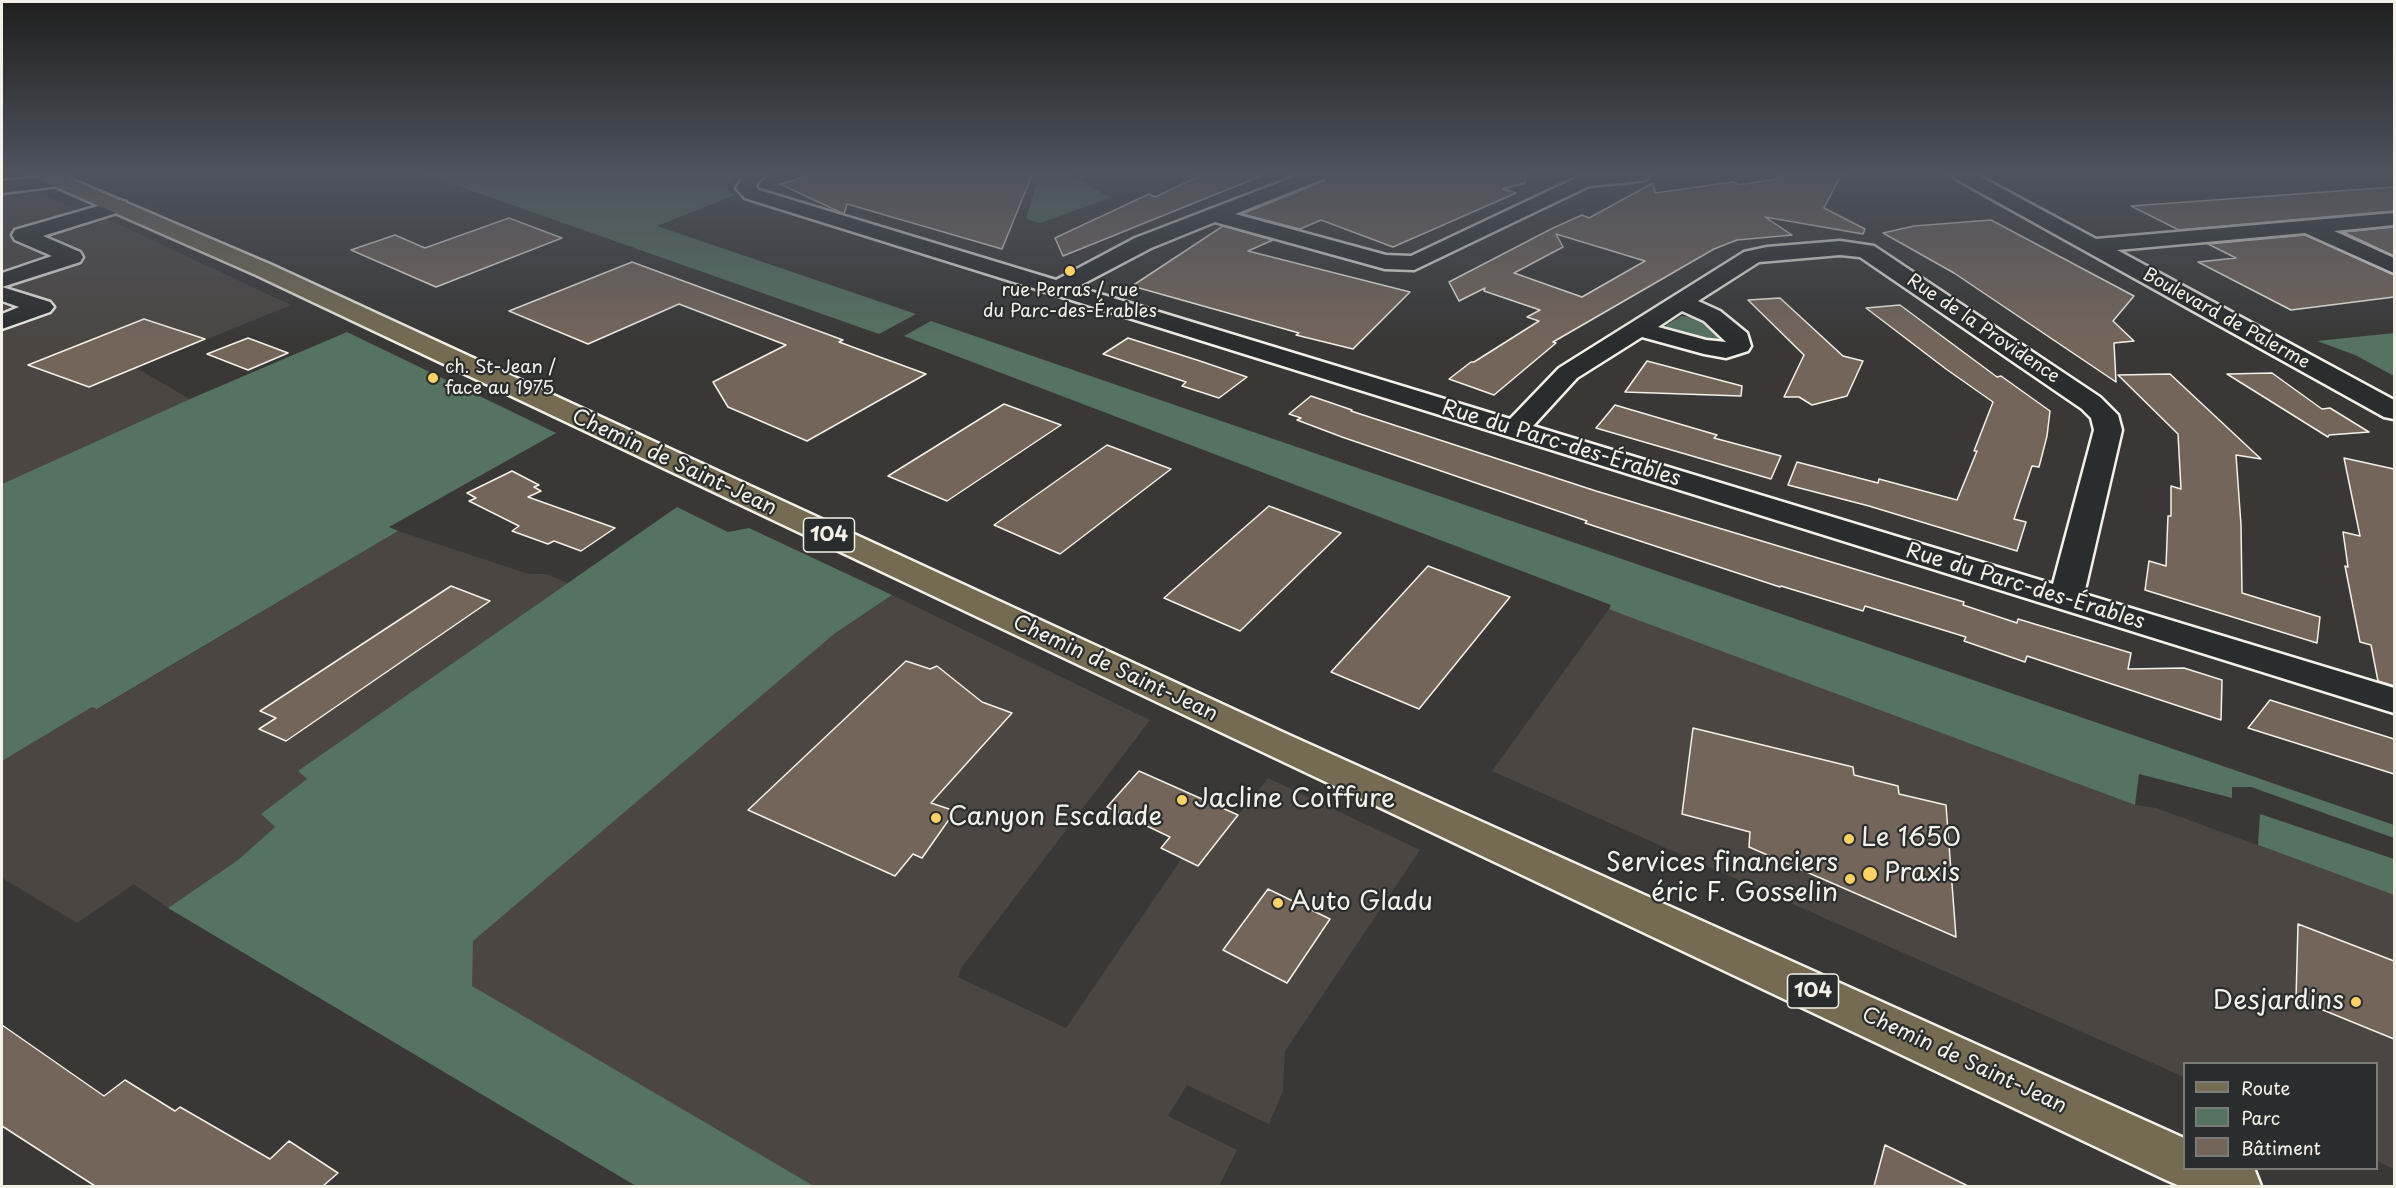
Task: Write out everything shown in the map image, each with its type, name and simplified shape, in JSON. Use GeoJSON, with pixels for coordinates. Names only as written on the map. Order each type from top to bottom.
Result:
{"type":"FeatureCollection","features":[{"type":"Feature","properties":{"kind":"main road","name":"Chemin de Saint-Jean"},"geometry":{"type":"LineString","coordinates":[[174,230],[264,270],[1276,744],[2183,1163]]}},
{"type":"Feature","properties":{"kind":"main road"},"geometry":{"type":"LineString","coordinates":[[2200,1170],[2235,1186]]}},
{"type":"Feature","properties":{"kind":"street"},"geometry":{"type":"LineString","coordinates":[[30,230],[34,232]]}},
{"type":"Feature","properties":{"kind":"street"},"geometry":{"type":"LineString","coordinates":[[2,280],[72,257],[23,236],[39,230]]}},
{"type":"Feature","properties":{"kind":"street","name":"Rue du Parc-des-Érables"},"geometry":{"type":"LineString","coordinates":[[870,230],[2394,701]]}},
{"type":"Feature","properties":{"kind":"street"},"geometry":{"type":"LineString","coordinates":[[1058,288],[1131,249],[1176,230]]}},
{"type":"Feature","properties":{"kind":"street"},"geometry":{"type":"LineString","coordinates":[[1271,230],[1391,263],[1414,263],[1483,230]]}},
{"type":"Feature","properties":{"kind":"street","name":"Boulevard de Palerme"},"geometry":{"type":"LineString","coordinates":[[2075,230],[2394,395]]}},
{"type":"Feature","properties":{"kind":"street","name":"Boulevard de Palerme"},"geometry":{"type":"LineString","coordinates":[[2079,230],[2394,411]]}},
{"type":"Feature","properties":{"kind":"street"},"geometry":{"type":"LineString","coordinates":[[2104,245],[2269,230]]}},
{"type":"Feature","properties":{"kind":"street"},"geometry":{"type":"LineString","coordinates":[[2316,230],[2394,266]]}},
{"type":"Feature","properties":{"kind":"street","name":"Rue de la Providence"},"geometry":{"type":"LineString","coordinates":[[1515,429],[1568,373],[1757,256],[1840,248],[1862,250],[1876,256],[2091,403],[2104,415],[2108,426],[2066,600]]}},
{"type":"Feature","properties":{"kind":"street"},"geometry":{"type":"LineString","coordinates":[[2,294],[42,307],[2,322]]}},
{"type":"Feature","properties":{"kind":"street"},"geometry":{"type":"LineString","coordinates":[[1640,329],[1715,349],[1734,349],[1739,346],[1738,338],[1712,316],[1681,302]]}},
{"type":"Feature","properties":{"kind":"shaded area"},"geometry":{"type":"Polygon","coordinates":[[[2,230],[131,230],[291,305],[136,368],[190,399],[2,484],[2,230]]]}},
{"type":"Feature","properties":{"kind":"shaded area"},"geometry":{"type":"Polygon","coordinates":[[[398,531],[529,574],[546,574],[568,583],[299,771],[307,779],[261,814],[275,827],[238,860],[168,908],[134,884],[77,923],[2,878],[2,761],[92,707],[98,709],[398,531]]]}},
{"type":"Feature","properties":{"kind":"shaded area"},"geometry":{"type":"Polygon","coordinates":[[[892,595],[1150,720],[961,968],[958,977],[1066,1028],[1182,858],[1198,865],[1268,778],[1420,850],[1285,1051],[1283,1091],[1269,1124],[1187,1085],[1168,1116],[1237,1150],[1219,1186],[814,1186],[472,987],[472,941],[834,634],[892,595]]]}},
{"type":"Feature","properties":{"kind":"shaded area"},"geometry":{"type":"Polygon","coordinates":[[[1609,609],[2135,805],[2156,808],[2394,895],[2394,1169],[2378,1161],[2378,1062],[2183,1062],[2183,1077],[1492,771],[1609,609]]]}},
{"type":"Feature","properties":{"kind":"green space"},"geometry":{"type":"Polygon","coordinates":[[[585,230],[670,230],[916,314],[879,334],[585,230]]]}},
{"type":"Feature","properties":{"kind":"green space"},"geometry":{"type":"Polygon","coordinates":[[[1682,316],[1704,319],[1726,340],[1713,343],[1670,332],[1666,325],[1682,316]]]}},
{"type":"Feature","properties":{"kind":"green space"},"geometry":{"type":"Polygon","coordinates":[[[931,321],[2394,825],[2394,838],[2251,787],[2232,787],[2232,798],[2139,774],[2135,805],[1611,610],[1609,609],[1611,605],[904,336],[931,321]]]}},
{"type":"Feature","properties":{"kind":"green space"},"geometry":{"type":"Polygon","coordinates":[[[347,332],[556,433],[389,527],[398,531],[97,709],[92,707],[2,761],[2,484],[190,399],[347,332]]]}},
{"type":"Feature","properties":{"kind":"green space"},"geometry":{"type":"Polygon","coordinates":[[[2394,333],[2394,376],[2355,355],[2317,341],[2394,333]]]}},
{"type":"Feature","properties":{"kind":"green space"},"geometry":{"type":"Polygon","coordinates":[[[677,507],[728,532],[749,528],[892,595],[834,634],[473,941],[472,986],[814,1186],[636,1186],[168,908],[238,860],[275,827],[261,814],[307,779],[298,771],[677,507]]]}},
{"type":"Feature","properties":{"kind":"green space"},"geometry":{"type":"Polygon","coordinates":[[[2260,814],[2394,859],[2394,895],[2258,845],[2260,814]]]}},
{"type":"Feature","properties":{"kind":"building"},"geometry":{"type":"Polygon","coordinates":[[[474,230],[542,230],[562,238],[436,287],[351,250],[395,235],[425,248],[474,230]]]}},
{"type":"Feature","properties":{"kind":"building"},"geometry":{"type":"Polygon","coordinates":[[[938,230],[1010,230],[1002,249],[938,230]]]}},
{"type":"Feature","properties":{"kind":"building"},"geometry":{"type":"Polygon","coordinates":[[[1071,230],[1126,230],[1063,256],[1055,238],[1071,230]]]}},
{"type":"Feature","properties":{"kind":"building"},"geometry":{"type":"Polygon","coordinates":[[[1216,230],[1239,230],[1273,240],[1248,251],[1410,292],[1353,349],[1296,335],[1299,333],[1132,286],[1216,230]]]}},
{"type":"Feature","properties":{"kind":"building"},"geometry":{"type":"Polygon","coordinates":[[[1349,230],[1431,230],[1393,247],[1349,230]]]}},
{"type":"Feature","properties":{"kind":"building"},"geometry":{"type":"Polygon","coordinates":[[[1548,230],[1785,230],[1792,235],[1737,240],[1714,249],[1553,342],[1556,343],[1494,395],[1449,379],[1471,362],[1539,321],[1527,317],[1540,310],[1484,291],[1485,288],[1459,301],[1449,282],[1548,230]],[[1556,234],[1563,247],[1514,273],[1582,297],[1645,261],[1556,234]]]}},
{"type":"Feature","properties":{"kind":"building"},"geometry":{"type":"Polygon","coordinates":[[[1842,230],[1864,230],[1863,234],[1842,230]]]}},
{"type":"Feature","properties":{"kind":"building"},"geometry":{"type":"Polygon","coordinates":[[[1894,230],[2011,230],[2134,296],[2113,321],[2134,341],[2114,343],[2116,382],[1954,273],[1883,233],[1894,230]]]}},
{"type":"Feature","properties":{"kind":"building"},"geometry":{"type":"Polygon","coordinates":[[[2394,230],[2394,256],[2343,232],[2394,230]]]}},
{"type":"Feature","properties":{"kind":"building"},"geometry":{"type":"Polygon","coordinates":[[[2305,235],[2394,275],[2394,297],[2291,310],[2198,262],[2236,258],[2208,244],[2305,235]]]}},
{"type":"Feature","properties":{"kind":"building"},"geometry":{"type":"Polygon","coordinates":[[[632,262],[843,340],[839,342],[926,374],[807,441],[728,407],[713,382],[786,345],[679,304],[588,344],[509,311],[632,262]]]}},
{"type":"Feature","properties":{"kind":"building"},"geometry":{"type":"Polygon","coordinates":[[[1780,298],[1843,356],[1863,361],[1847,396],[1812,405],[1799,397],[1784,397],[1804,355],[1748,300],[1780,298]]]}},
{"type":"Feature","properties":{"kind":"building"},"geometry":{"type":"Polygon","coordinates":[[[1900,305],[1997,377],[2001,376],[2050,411],[2047,436],[2039,467],[2032,466],[2014,519],[2026,522],[2017,551],[1869,506],[1788,485],[1797,462],[1878,483],[1879,479],[1957,500],[1977,451],[1974,451],[1993,402],[1866,308],[1900,305]]]}},
{"type":"Feature","properties":{"kind":"building"},"geometry":{"type":"Polygon","coordinates":[[[144,319],[205,339],[89,387],[28,365],[144,319]]]}},
{"type":"Feature","properties":{"kind":"building"},"geometry":{"type":"Polygon","coordinates":[[[248,338],[288,353],[248,370],[207,354],[248,338]]]}},
{"type":"Feature","properties":{"kind":"building"},"geometry":{"type":"Polygon","coordinates":[[[1128,338],[1247,377],[1219,398],[1182,386],[1186,382],[1103,354],[1128,338]]]}},
{"type":"Feature","properties":{"kind":"building"},"geometry":{"type":"Polygon","coordinates":[[[1647,361],[1742,386],[1741,396],[1625,392],[1647,361]]]}},
{"type":"Feature","properties":{"kind":"building"},"geometry":{"type":"Polygon","coordinates":[[[2272,373],[2322,409],[2330,408],[2369,432],[2329,435],[2328,437],[2227,374],[2272,373]]]}},
{"type":"Feature","properties":{"kind":"building"},"geometry":{"type":"Polygon","coordinates":[[[2170,374],[2261,459],[2236,455],[2241,525],[2242,593],[2320,617],[2317,643],[2145,590],[2149,561],[2166,566],[2168,516],[2171,516],[2171,486],[2181,489],[2178,434],[2118,375],[2170,374]]]}},
{"type":"Feature","properties":{"kind":"building"},"geometry":{"type":"Polygon","coordinates":[[[1311,396],[1596,491],[1964,602],[1963,605],[2017,623],[2018,619],[2131,653],[2128,669],[2184,668],[2222,680],[2221,720],[2027,656],[2025,662],[1964,641],[1966,637],[1865,606],[1863,611],[1780,587],[1585,523],[1587,521],[1342,437],[1297,420],[1301,418],[1289,414],[1311,396]]]}},
{"type":"Feature","properties":{"kind":"building"},"geometry":{"type":"Polygon","coordinates":[[[1004,404],[1061,425],[947,501],[888,476],[1004,404]]]}},
{"type":"Feature","properties":{"kind":"building"},"geometry":{"type":"Polygon","coordinates":[[[1615,405],[1717,435],[1714,438],[1781,456],[1771,479],[1596,428],[1615,405]]]}},
{"type":"Feature","properties":{"kind":"building"},"geometry":{"type":"Polygon","coordinates":[[[1107,445],[1171,469],[1060,554],[994,525],[1107,445]]]}},
{"type":"Feature","properties":{"kind":"building"},"geometry":{"type":"Polygon","coordinates":[[[2344,458],[2394,469],[2394,686],[2378,681],[2371,645],[2360,642],[2345,566],[2348,567],[2343,532],[2360,536],[2344,458]]]}},
{"type":"Feature","properties":{"kind":"building"},"geometry":{"type":"Polygon","coordinates":[[[512,471],[539,485],[534,487],[541,491],[528,497],[615,528],[581,551],[554,541],[548,544],[512,531],[519,526],[469,501],[476,498],[467,493],[512,471]]]}},
{"type":"Feature","properties":{"kind":"building"},"geometry":{"type":"Polygon","coordinates":[[[1269,506],[1341,533],[1240,631],[1164,598],[1269,506]]]}},
{"type":"Feature","properties":{"kind":"building"},"geometry":{"type":"Polygon","coordinates":[[[1428,566],[1510,597],[1419,709],[1331,672],[1428,566]]]}},
{"type":"Feature","properties":{"kind":"building"},"geometry":{"type":"Polygon","coordinates":[[[451,586],[490,601],[286,741],[259,729],[276,718],[260,711],[451,586]]]}},
{"type":"Feature","properties":{"kind":"building"},"geometry":{"type":"Polygon","coordinates":[[[906,661],[930,669],[937,666],[982,702],[1012,713],[931,803],[955,811],[922,858],[913,854],[895,876],[748,810],[906,661]]]}},
{"type":"Feature","properties":{"kind":"building"},"geometry":{"type":"Polygon","coordinates":[[[2270,700],[2394,739],[2394,774],[2248,728],[2270,700]]]}},
{"type":"Feature","properties":{"kind":"building","name":"Le 1650"},"geometry":{"type":"Polygon","coordinates":[[[1693,728],[1853,767],[1854,775],[1898,786],[1899,794],[1946,805],[1956,937],[1749,847],[1750,832],[1682,814],[1693,728]]]}},
{"type":"Feature","properties":{"kind":"building"},"geometry":{"type":"Polygon","coordinates":[[[1139,771],[1238,815],[1198,866],[1161,848],[1170,837],[1107,807],[1139,771]]]}},
{"type":"Feature","properties":{"kind":"building"},"geometry":{"type":"Polygon","coordinates":[[[1268,889],[1330,919],[1287,983],[1223,950],[1268,889]]]}},
{"type":"Feature","properties":{"kind":"building"},"geometry":{"type":"Polygon","coordinates":[[[2298,924],[2394,961],[2394,1039],[2296,999],[2298,924]]]}},
{"type":"Feature","properties":{"kind":"building"},"geometry":{"type":"Polygon","coordinates":[[[2,1025],[104,1096],[125,1080],[175,1111],[180,1107],[270,1159],[289,1141],[338,1173],[323,1186],[95,1186],[2,1126],[2,1025]]]}},
{"type":"Feature","properties":{"kind":"building"},"geometry":{"type":"Polygon","coordinates":[[[1885,1145],[1968,1186],[1874,1186],[1885,1145]]]}},
{"type":"Feature","properties":{"kind":"place","name":"rue Perras / rue du Parc-des-Érables"},"geometry":{"type":"Point","coordinates":[1070,271]}},
{"type":"Feature","properties":{"kind":"place","name":"ch. St-Jean / face au 1975"},"geometry":{"type":"Point","coordinates":[433,378]}},
{"type":"Feature","properties":{"kind":"place","name":"Jacline Coiffure"},"geometry":{"type":"Point","coordinates":[1182,800]}},
{"type":"Feature","properties":{"kind":"place","name":"Canyon Escalade"},"geometry":{"type":"Point","coordinates":[936,818]}},
{"type":"Feature","properties":{"kind":"place","name":"Le 1650"},"geometry":{"type":"Point","coordinates":[1849,839]}},
{"type":"Feature","properties":{"kind":"place","name":"Praxis"},"geometry":{"type":"Point","coordinates":[1870,874]}},
{"type":"Feature","properties":{"kind":"place","name":"Services financiers éric F. Gosselin"},"geometry":{"type":"Point","coordinates":[1850,879]}},
{"type":"Feature","properties":{"kind":"place","name":"Auto Gladu"},"geometry":{"type":"Point","coordinates":[1278,903]}},
{"type":"Feature","properties":{"kind":"place","name":"Desjardins"},"geometry":{"type":"Point","coordinates":[2356,1002]}}]}
